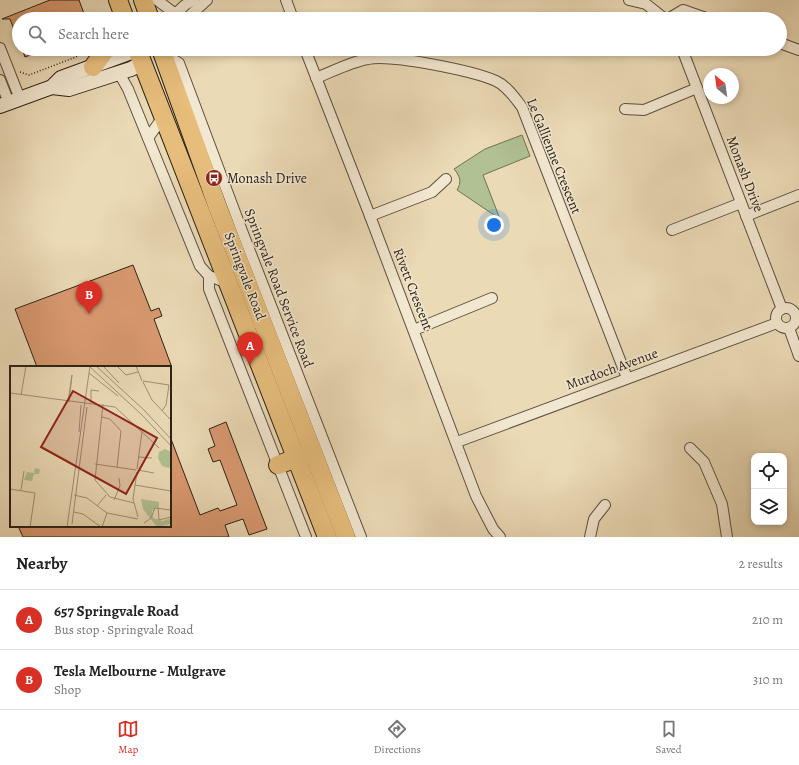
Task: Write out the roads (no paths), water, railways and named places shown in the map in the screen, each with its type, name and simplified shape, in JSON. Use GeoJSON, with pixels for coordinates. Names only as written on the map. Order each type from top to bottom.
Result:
{"type":"FeatureCollection","features":[{"type":"Feature","properties":{"kind":"highway"},"geometry":{"type":"LineString","coordinates":[[118,0],[122,12]]}},
{"type":"Feature","properties":{"kind":"highway"},"geometry":{"type":"LineString","coordinates":[[143,0],[147,12]]}},
{"type":"Feature","properties":{"kind":"highway"},"geometry":{"type":"LineString","coordinates":[[93,67],[101,56]]}},
{"type":"Feature","properties":{"kind":"highway","name":"Springvale Road"},"geometry":{"type":"LineString","coordinates":[[140,56],[327,537]]}},
{"type":"Feature","properties":{"kind":"highway","name":"Springvale Road"},"geometry":{"type":"LineString","coordinates":[[163,56],[236,234],[313,451],[347,527]]}},
{"type":"Feature","properties":{"kind":"highway"},"geometry":{"type":"LineString","coordinates":[[213,244],[236,234]]}},
{"type":"Feature","properties":{"kind":"highway"},"geometry":{"type":"LineString","coordinates":[[278,465],[313,451]]}},
{"type":"Feature","properties":{"kind":"street"},"geometry":{"type":"LineString","coordinates":[[157,0],[170,12]]}},
{"type":"Feature","properties":{"kind":"street"},"geometry":{"type":"LineString","coordinates":[[181,12],[194,0]]}},
{"type":"Feature","properties":{"kind":"street"},"geometry":{"type":"LineString","coordinates":[[194,12],[207,0]]}},
{"type":"Feature","properties":{"kind":"street"},"geometry":{"type":"LineString","coordinates":[[286,0],[290,12]]}},
{"type":"Feature","properties":{"kind":"street"},"geometry":{"type":"LineString","coordinates":[[630,0],[646,4],[656,12]]}},
{"type":"Feature","properties":{"kind":"street"},"geometry":{"type":"LineString","coordinates":[[680,12],[683,10],[689,12]]}},
{"type":"Feature","properties":{"kind":"street"},"geometry":{"type":"LineString","coordinates":[[787,46],[799,50]]}},
{"type":"Feature","properties":{"kind":"street"},"geometry":{"type":"LineString","coordinates":[[0,48],[10,103]]}},
{"type":"Feature","properties":{"kind":"street"},"geometry":{"type":"LineString","coordinates":[[10,103],[52,87],[62,78],[129,56]]}},
{"type":"Feature","properties":{"kind":"street"},"geometry":{"type":"LineString","coordinates":[[52,87],[69,89],[135,68],[138,56]]}},
{"type":"Feature","properties":{"kind":"street","name":"Rivett Crescent"},"geometry":{"type":"LineString","coordinates":[[308,56],[457,442],[476,496],[493,530],[500,537]]}},
{"type":"Feature","properties":{"kind":"street","name":"Monash Drive"},"geometry":{"type":"LineString","coordinates":[[685,56],[782,309]]}},
{"type":"Feature","properties":{"kind":"street","name":"Le Gallienne Crescent"},"geometry":{"type":"LineString","coordinates":[[316,78],[367,59],[388,58],[475,75],[498,82],[512,93],[522,107],[627,378]]}},
{"type":"Feature","properties":{"kind":"street"},"geometry":{"type":"LineString","coordinates":[[119,73],[128,89],[200,266],[209,276],[209,288],[306,537]]}},
{"type":"Feature","properties":{"kind":"street"},"geometry":{"type":"LineString","coordinates":[[0,80],[10,103]]}},
{"type":"Feature","properties":{"kind":"street"},"geometry":{"type":"LineString","coordinates":[[625,109],[644,110],[697,88]]}},
{"type":"Feature","properties":{"kind":"street"},"geometry":{"type":"LineString","coordinates":[[148,138],[163,117]]}},
{"type":"Feature","properties":{"kind":"street"},"geometry":{"type":"LineString","coordinates":[[370,216],[432,192],[446,179]]}},
{"type":"Feature","properties":{"kind":"street"},"geometry":{"type":"LineString","coordinates":[[746,216],[799,194]]}},
{"type":"Feature","properties":{"kind":"street"},"geometry":{"type":"LineString","coordinates":[[672,230],[741,203]]}},
{"type":"Feature","properties":{"kind":"street","name":"Springvale Road Service Road"},"geometry":{"type":"LineString","coordinates":[[236,234],[347,527],[361,537]]}},
{"type":"Feature","properties":{"kind":"street","name":"Springvale Road"},"geometry":{"type":"LineString","coordinates":[[209,276],[228,282]]}},
{"type":"Feature","properties":{"kind":"street"},"geometry":{"type":"LineString","coordinates":[[414,330],[492,298]]}},
{"type":"Feature","properties":{"kind":"street"},"geometry":{"type":"LineString","coordinates":[[789,308],[797,312],[795,323],[789,328],[782,328],[777,323],[776,314],[782,309],[789,308]]}},
{"type":"Feature","properties":{"kind":"street","name":"Springvale Road"},"geometry":{"type":"LineString","coordinates":[[228,336],[241,316]]}},
{"type":"Feature","properties":{"kind":"street","name":"Murdoch Avenue"},"geometry":{"type":"LineString","coordinates":[[457,442],[777,323]]}},
{"type":"Feature","properties":{"kind":"street"},"geometry":{"type":"LineString","coordinates":[[789,328],[799,356]]}},
{"type":"Feature","properties":{"kind":"street"},"geometry":{"type":"LineString","coordinates":[[690,448],[704,462],[722,504],[728,537]]}},
{"type":"Feature","properties":{"kind":"street"},"geometry":{"type":"LineString","coordinates":[[590,537],[594,519],[605,505]]}},
{"type":"Feature","properties":{"kind":"place","name":"Monash Drive"},"geometry":{"type":"Point","coordinates":[214,178]}},
{"type":"Feature","properties":{"kind":"place","name":"Tesla Melbourne - Mulgrave"},"geometry":{"type":"Point","coordinates":[89,314]}},
{"type":"Feature","properties":{"kind":"place","name":"657 Springvale Road"},"geometry":{"type":"Point","coordinates":[250,365]}}]}
